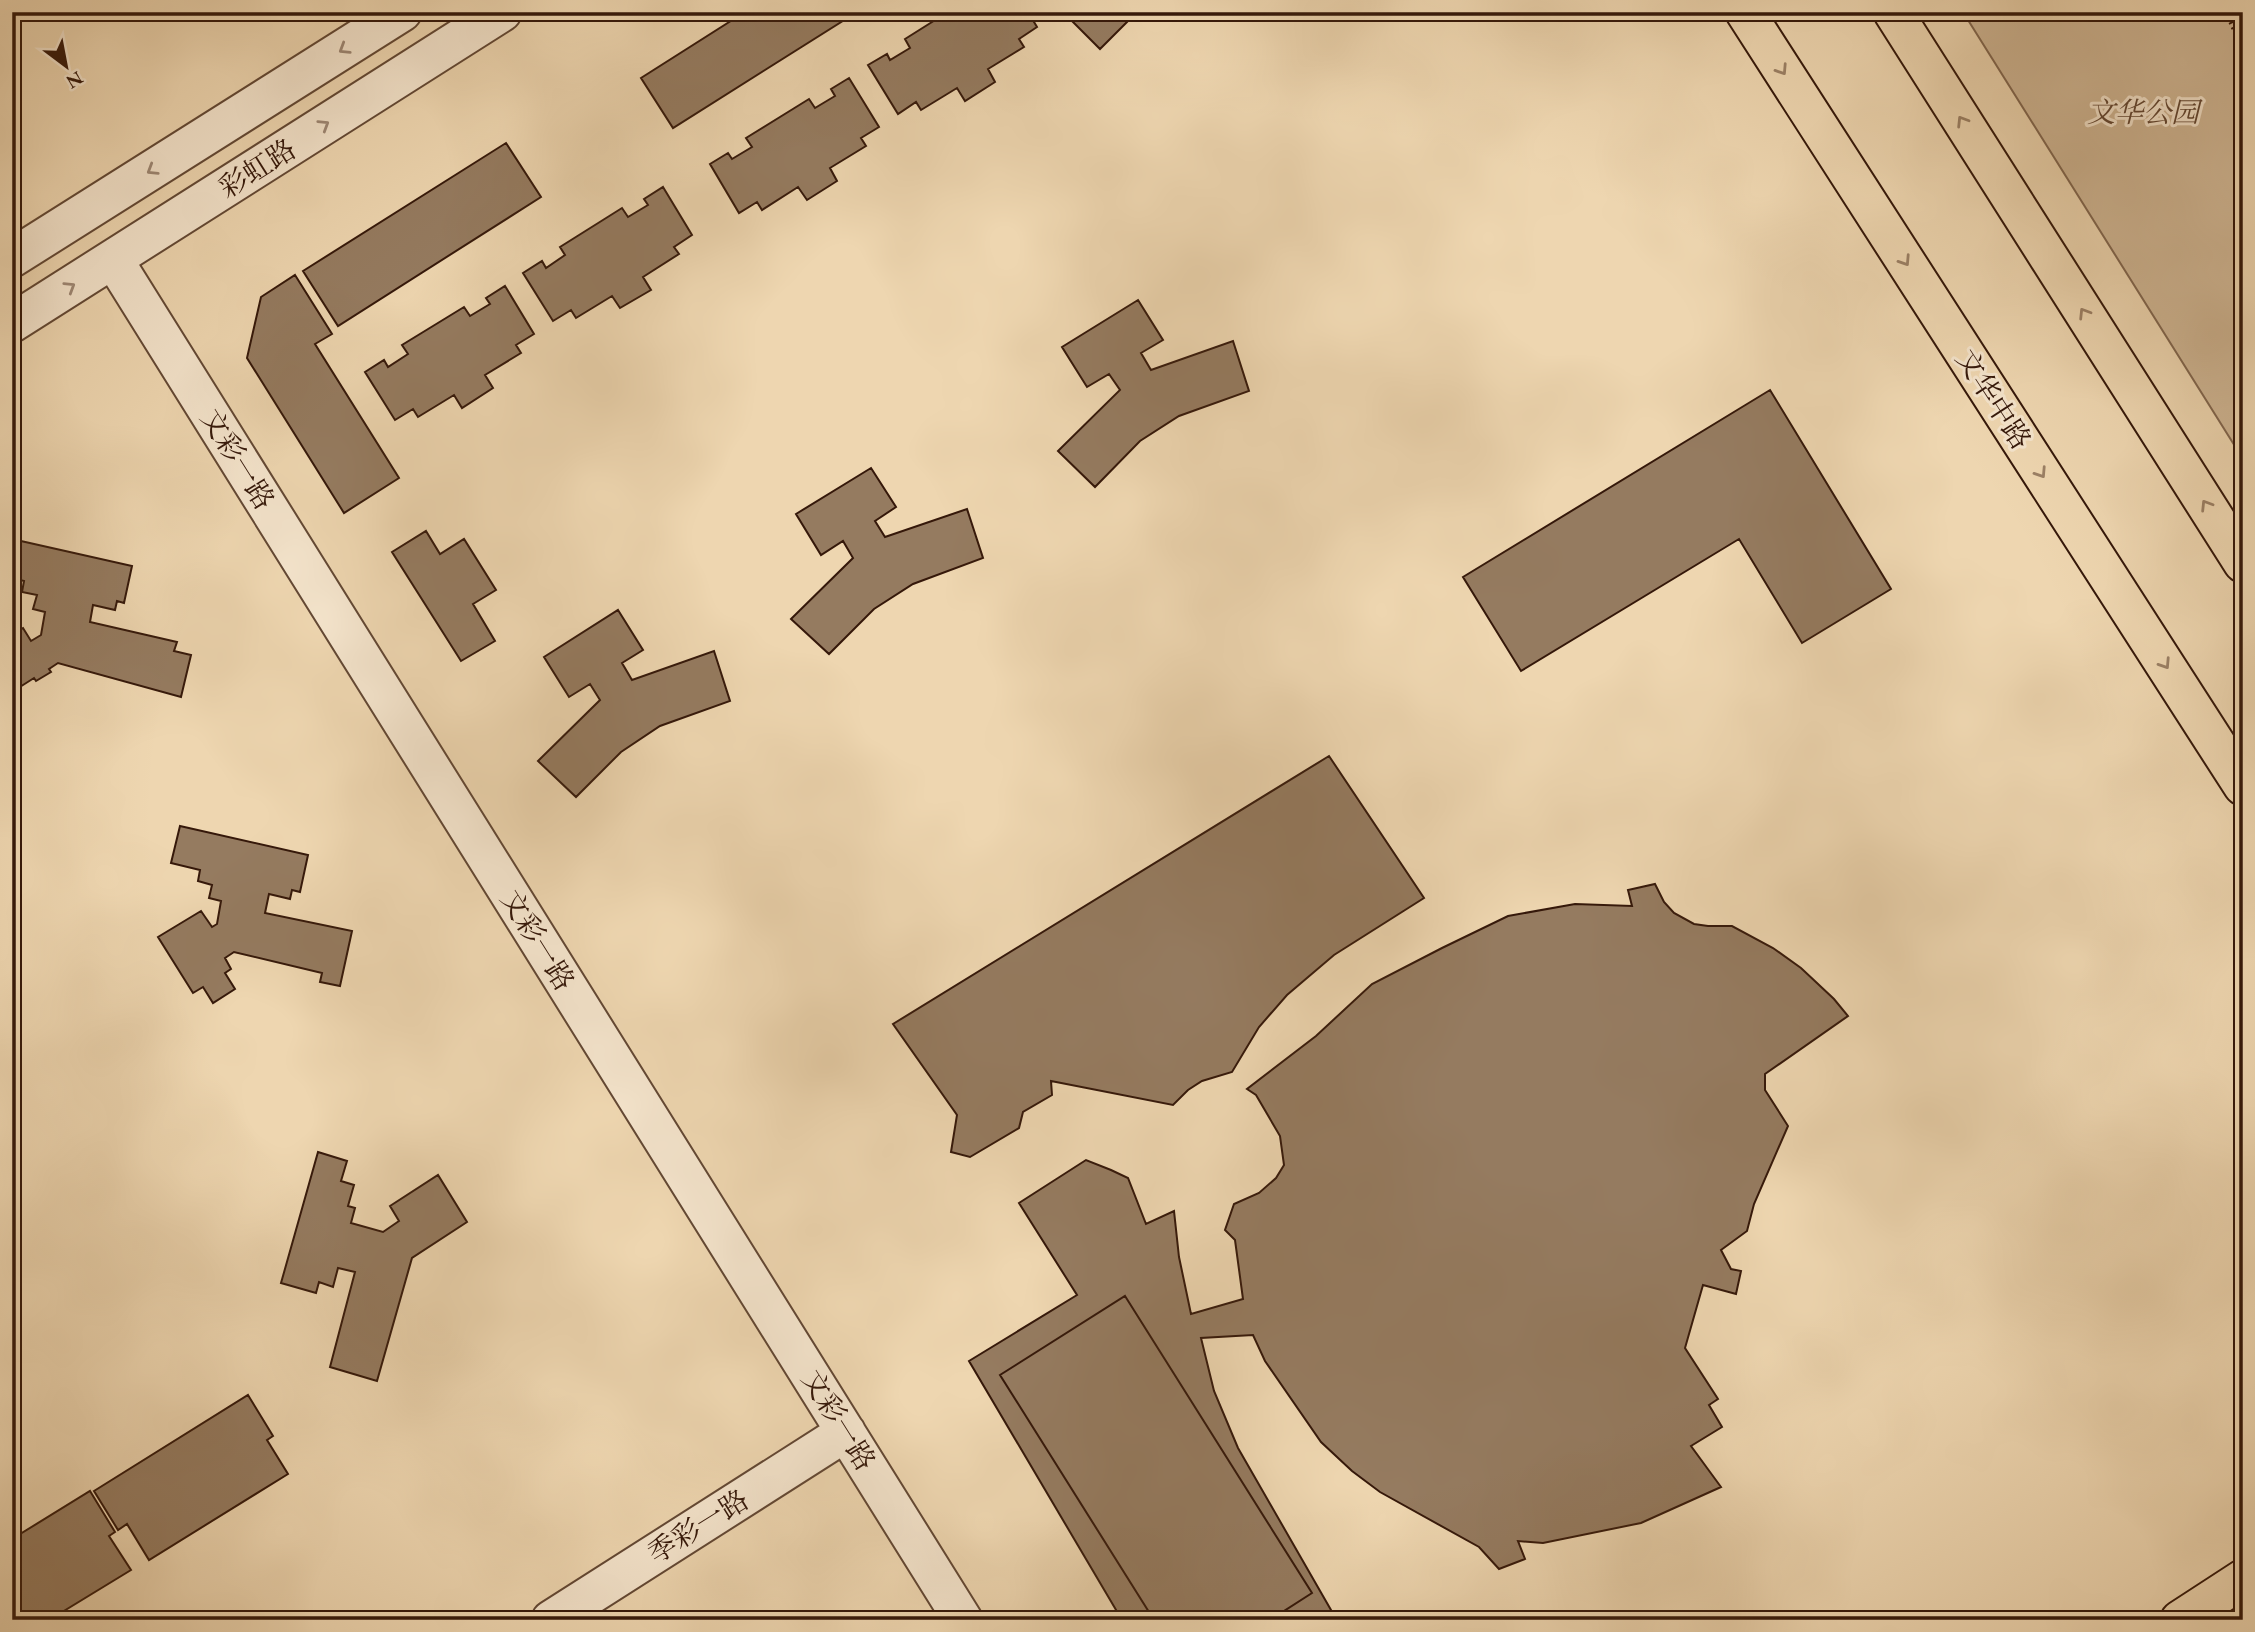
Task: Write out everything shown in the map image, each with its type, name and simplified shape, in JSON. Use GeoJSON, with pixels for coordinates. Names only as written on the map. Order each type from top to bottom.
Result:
{"type":"FeatureCollection","features":[{"type":"Feature","properties":{"kind":"main road","name":"文华中路"},"geometry":{"type":"LineString","coordinates":[[1745,12],[2243,786]]}},
{"type":"Feature","properties":{"kind":"main road"},"geometry":{"type":"LineString","coordinates":[[1893,12],[2243,563]]}},
{"type":"Feature","properties":{"kind":"main road"},"geometry":{"type":"LineString","coordinates":[[2180,1620],[2243,1579]]}},
{"type":"Feature","properties":{"kind":"street","name":"彩虹路"},"geometry":{"type":"LineString","coordinates":[[12,258],[402,12]]}},
{"type":"Feature","properties":{"kind":"street","name":"彩虹路"},"geometry":{"type":"LineString","coordinates":[[12,323],[479,18]]}},
{"type":"Feature","properties":{"kind":"street","name":"文彩一路"},"geometry":{"type":"LineString","coordinates":[[113,259],[964,1620]]}},
{"type":"Feature","properties":{"kind":"street","name":"季彩一路"},"geometry":{"type":"LineString","coordinates":[[551,1620],[846,1432]]}},
{"type":"Feature","properties":{"kind":"path"},"geometry":{"type":"LineString","coordinates":[[2226,12],[2243,49]]}},
{"type":"Feature","properties":{"kind":"green space","name":"文华公园"},"geometry":{"type":"Polygon","coordinates":[[[1963,12],[2243,12],[2243,459],[1963,12]]]}},
{"type":"Feature","properties":{"kind":"building"},"geometry":{"type":"Polygon","coordinates":[[[745,12],[857,12],[673,128],[641,78],[745,12]]]}},
{"type":"Feature","properties":{"kind":"building"},"geometry":{"type":"Polygon","coordinates":[[[948,12],[1028,12],[1037,27],[1019,39],[1024,47],[988,69],[995,82],[965,101],[957,88],[921,110],[916,102],[898,114],[868,65],[887,54],[890,60],[910,48],[905,39],[948,12]]]}},
{"type":"Feature","properties":{"kind":"building"},"geometry":{"type":"Polygon","coordinates":[[[1063,12],[1137,12],[1100,49],[1063,12]]]}},
{"type":"Feature","properties":{"kind":"building"},"geometry":{"type":"Polygon","coordinates":[[[849,78],[879,127],[861,138],[866,146],[830,168],[837,181],[807,200],[798,187],[762,210],[757,202],[739,213],[710,164],[728,153],[732,159],[752,147],[746,138],[809,99],[815,108],[835,96],[831,89],[849,78]]]}},
{"type":"Feature","properties":{"kind":"building"},"geometry":{"type":"Polygon","coordinates":[[[506,143],[541,197],[338,326],[303,271],[506,143]]]}},
{"type":"Feature","properties":{"kind":"building"},"geometry":{"type":"Polygon","coordinates":[[[663,187],[692,235],[674,247],[679,254],[643,277],[651,290],[620,308],[612,296],[576,318],[571,310],[553,321],[523,273],[542,261],[546,268],[565,255],[560,247],[622,208],[628,217],[648,205],[644,199],[663,187]]]}},
{"type":"Feature","properties":{"kind":"building"},"geometry":{"type":"Polygon","coordinates":[[[295,275],[332,334],[315,344],[399,478],[344,513],[247,358],[261,297],[295,275]]]}},
{"type":"Feature","properties":{"kind":"building"},"geometry":{"type":"Polygon","coordinates":[[[505,286],[534,334],[516,345],[521,353],[485,375],[493,388],[462,408],[454,395],[418,417],[413,409],[395,420],[365,372],[384,360],[388,367],[408,354],[402,345],[464,307],[470,316],[490,304],[486,298],[505,286]]]}},
{"type":"Feature","properties":{"kind":"building"},"geometry":{"type":"Polygon","coordinates":[[[1138,300],[1163,340],[1141,353],[1151,370],[1233,341],[1249,391],[1179,416],[1140,441],[1095,487],[1058,451],[1120,390],[1109,374],[1087,387],[1062,347],[1138,300]]]}},
{"type":"Feature","properties":{"kind":"building"},"geometry":{"type":"Polygon","coordinates":[[[1770,390],[1891,589],[1802,643],[1739,539],[1521,671],[1463,577],[1770,390]]]}},
{"type":"Feature","properties":{"kind":"building"},"geometry":{"type":"Polygon","coordinates":[[[871,468],[896,507],[875,521],[885,537],[967,509],[983,558],[913,584],[874,609],[829,654],[791,619],[853,558],[843,541],[821,555],[796,514],[871,468]]]}},
{"type":"Feature","properties":{"kind":"building"},"geometry":{"type":"Polygon","coordinates":[[[426,531],[440,554],[464,539],[496,590],[473,604],[495,641],[461,661],[392,552],[426,531]]]}},
{"type":"Feature","properties":{"kind":"building"},"geometry":{"type":"Polygon","coordinates":[[[12,539],[132,566],[124,603],[117,601],[115,610],[93,605],[90,622],[177,642],[174,651],[191,655],[181,697],[58,663],[49,669],[51,672],[36,681],[34,678],[12,692],[12,634],[23,628],[31,641],[41,635],[45,612],[33,609],[37,595],[22,592],[24,581],[12,578],[12,539]]]}},
{"type":"Feature","properties":{"kind":"building"},"geometry":{"type":"Polygon","coordinates":[[[618,610],[643,650],[622,663],[632,680],[714,651],[730,701],[660,726],[621,752],[576,797],[538,761],[600,700],[590,684],[569,697],[544,657],[618,610]]]}},
{"type":"Feature","properties":{"kind":"building"},"geometry":{"type":"Polygon","coordinates":[[[1329,756],[1424,898],[1334,955],[1287,995],[1259,1027],[1232,1072],[1202,1081],[1173,1105],[1051,1081],[1052,1095],[1023,1112],[1019,1128],[970,1157],[951,1152],[957,1115],[893,1024],[1329,756]]]}},
{"type":"Feature","properties":{"kind":"building"},"geometry":{"type":"Polygon","coordinates":[[[180,826],[308,855],[300,892],[292,890],[290,899],[269,894],[265,913],[352,931],[340,986],[320,982],[322,973],[234,952],[225,958],[231,969],[225,973],[235,989],[213,1003],[203,987],[193,993],[158,937],[201,911],[212,927],[217,924],[221,901],[209,898],[212,885],[198,881],[200,870],[171,863],[180,826]]]}},
{"type":"Feature","properties":{"kind":"building"},"geometry":{"type":"Polygon","coordinates":[[[1655,884],[1664,902],[1674,913],[1694,924],[1732,926],[1773,948],[1801,968],[1848,1016],[1765,1074],[1765,1090],[1788,1126],[1754,1204],[1747,1231],[1721,1250],[1731,1269],[1741,1271],[1736,1294],[1703,1285],[1685,1348],[1718,1399],[1709,1405],[1722,1427],[1691,1446],[1721,1487],[1641,1523],[1543,1543],[1518,1541],[1525,1559],[1499,1569],[1479,1547],[1380,1492],[1321,1442],[1265,1361],[1253,1335],[1201,1338],[1214,1391],[1238,1448],[1331,1610],[1317,1620],[1122,1620],[969,1361],[1077,1295],[1019,1203],[1086,1160],[1111,1170],[1128,1178],[1146,1224],[1174,1211],[1179,1257],[1191,1314],[1243,1299],[1235,1240],[1225,1230],[1234,1204],[1259,1193],[1276,1178],[1284,1165],[1280,1136],[1256,1095],[1247,1089],[1316,1036],[1372,984],[1442,948],[1508,916],[1575,904],[1632,906],[1628,890],[1655,884]]]}},
{"type":"Feature","properties":{"kind":"building"},"geometry":{"type":"Polygon","coordinates":[[[318,1152],[347,1161],[341,1181],[354,1185],[348,1206],[355,1208],[351,1223],[383,1232],[399,1221],[390,1206],[438,1175],[467,1222],[412,1258],[377,1381],[330,1367],[355,1272],[338,1268],[333,1287],[319,1282],[316,1293],[281,1283],[318,1152]]]}},
{"type":"Feature","properties":{"kind":"building"},"geometry":{"type":"Polygon","coordinates":[[[1125,1296],[1312,1593],[1270,1620],[1154,1620],[1000,1375],[1125,1296]]]}},
{"type":"Feature","properties":{"kind":"building"},"geometry":{"type":"Polygon","coordinates":[[[248,1395],[273,1436],[267,1440],[288,1474],[149,1560],[127,1524],[118,1530],[94,1491],[248,1395]]]}},
{"type":"Feature","properties":{"kind":"building"},"geometry":{"type":"Polygon","coordinates":[[[90,1491],[115,1532],[109,1536],[131,1570],[49,1620],[12,1620],[12,1539],[90,1491]]]}}]}
